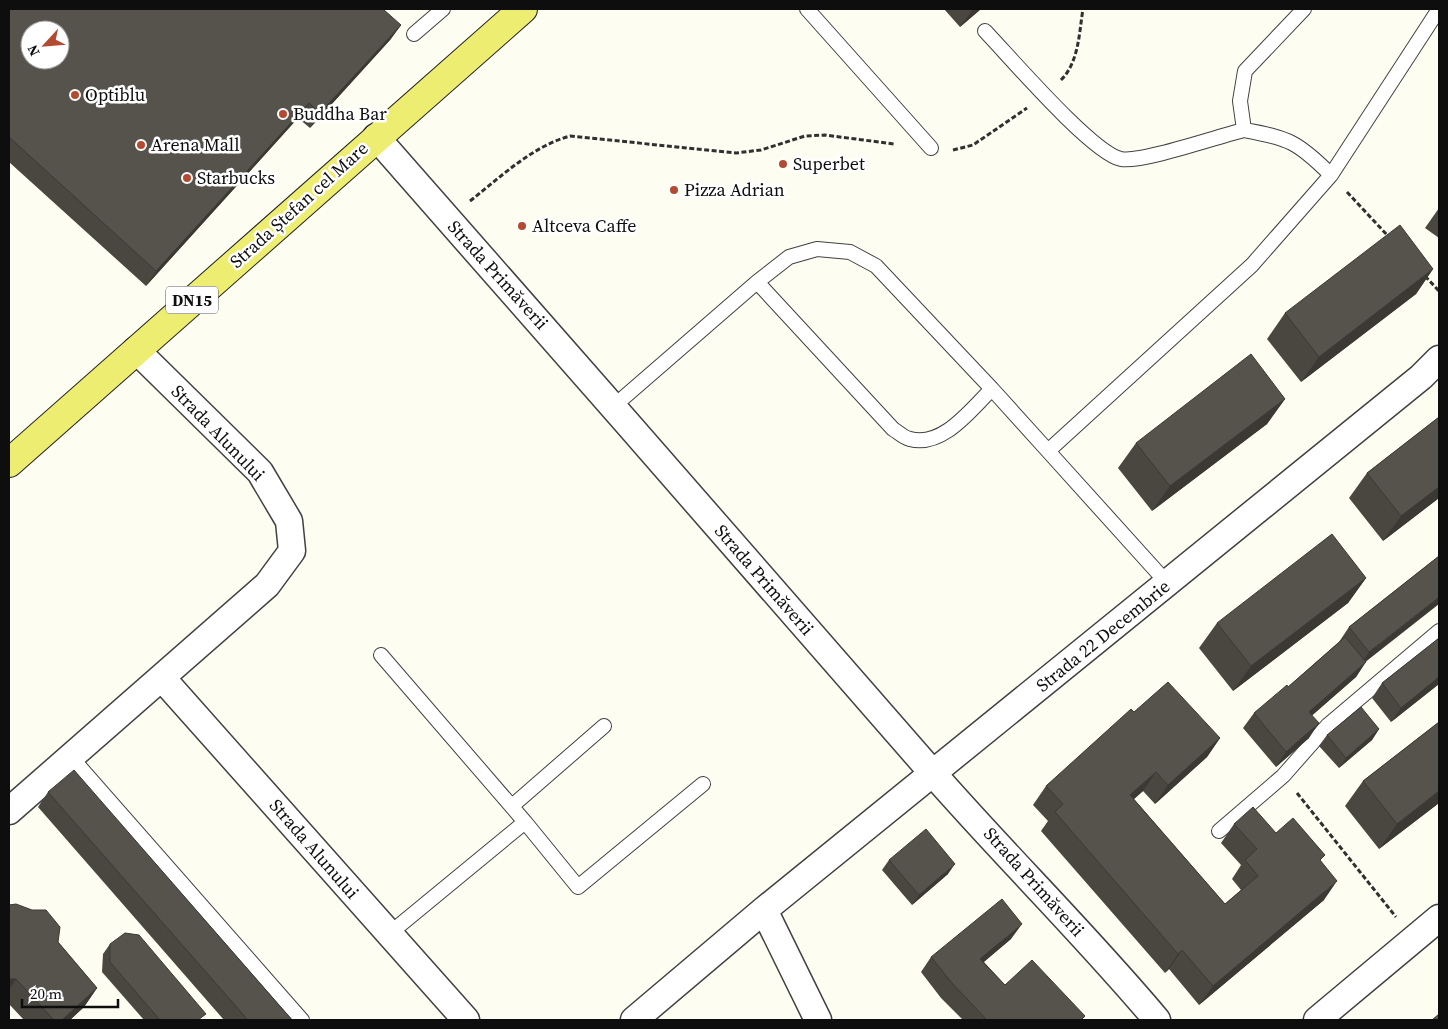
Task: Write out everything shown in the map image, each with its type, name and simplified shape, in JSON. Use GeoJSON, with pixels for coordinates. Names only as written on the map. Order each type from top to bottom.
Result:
{"type":"FeatureCollection","features":[{"type":"Feature","properties":{"kind":"main road","name":"Strada Ștefan cel Mare"},"geometry":{"type":"LineString","coordinates":[[9,463],[523,9]]}},
{"type":"Feature","properties":{"kind":"street","name":"Strada Primăverii"},"geometry":{"type":"LineString","coordinates":[[376,137],[614,406],[934,774],[1105,960],[1157,1020]]}},
{"type":"Feature","properties":{"kind":"street","name":"Strada Alunului"},"geometry":{"type":"LineString","coordinates":[[9,811],[267,585],[292,551],[289,521],[260,472],[136,350]]}},
{"type":"Feature","properties":{"kind":"street","name":"Strada 22 Decembrie"},"geometry":{"type":"LineString","coordinates":[[634,1020],[764,910],[1168,584],[1421,377],[1439,359]]}},
{"type":"Feature","properties":{"kind":"street","name":"Strada Alunului"},"geometry":{"type":"LineString","coordinates":[[162,678],[466,1020]]}},
{"type":"Feature","properties":{"kind":"street"},"geometry":{"type":"LineString","coordinates":[[764,910],[818,1020]]}},
{"type":"Feature","properties":{"kind":"street"},"geometry":{"type":"LineString","coordinates":[[1317,1020],[1439,918]]}},
{"type":"Feature","properties":{"kind":"lane"},"geometry":{"type":"LineString","coordinates":[[414,34],[443,9]]}},
{"type":"Feature","properties":{"kind":"lane"},"geometry":{"type":"LineString","coordinates":[[807,9],[931,148]]}},
{"type":"Feature","properties":{"kind":"lane"},"geometry":{"type":"LineString","coordinates":[[1244,130],[1240,101],[1245,71],[1304,9]]}},
{"type":"Feature","properties":{"kind":"lane"},"geometry":{"type":"LineString","coordinates":[[1048,451],[1252,265],[1331,175],[1439,10]]}},
{"type":"Feature","properties":{"kind":"lane"},"geometry":{"type":"LineString","coordinates":[[985,31],[1066,118],[1103,148],[1120,159],[1138,158],[1244,130],[1280,137],[1306,150],[1331,175]]}},
{"type":"Feature","properties":{"kind":"lane"},"geometry":{"type":"LineString","coordinates":[[614,406],[756,282],[789,257],[817,249],[850,252],[876,266],[992,389],[1168,584]]}},
{"type":"Feature","properties":{"kind":"lane"},"geometry":{"type":"LineString","coordinates":[[756,282],[894,429],[908,439],[923,441],[951,428],[992,389]]}},
{"type":"Feature","properties":{"kind":"lane"},"geometry":{"type":"LineString","coordinates":[[1219,831],[1283,776],[1328,725],[1439,631]]}},
{"type":"Feature","properties":{"kind":"lane"},"geometry":{"type":"LineString","coordinates":[[381,655],[526,822],[578,887],[703,784]]}},
{"type":"Feature","properties":{"kind":"lane"},"geometry":{"type":"LineString","coordinates":[[512,806],[604,726]]}},
{"type":"Feature","properties":{"kind":"lane"},"geometry":{"type":"LineString","coordinates":[[71,758],[302,1020]]}},
{"type":"Feature","properties":{"kind":"lane"},"geometry":{"type":"LineString","coordinates":[[389,934],[526,822]]}},
{"type":"Feature","properties":{"kind":"path"},"geometry":{"type":"LineString","coordinates":[[448,219],[533,151],[570,136],[736,154],[761,150],[805,136],[825,135],[950,150],[973,146],[1045,95],[1069,72],[1076,56],[1083,9]]}},
{"type":"Feature","properties":{"kind":"path"},"geometry":{"type":"LineString","coordinates":[[1331,175],[1392,240]]}},
{"type":"Feature","properties":{"kind":"path"},"geometry":{"type":"LineString","coordinates":[[1419,269],[1439,291]]}},
{"type":"Feature","properties":{"kind":"path"},"geometry":{"type":"LineString","coordinates":[[1283,776],[1413,939]]}},
{"type":"Feature","properties":{"kind":"building","name":"Arena Mall"},"geometry":{"type":"Polygon","coordinates":[[[9,9],[383,9],[401,25],[320,113],[309,103],[156,271],[9,137],[9,9]]]}},
{"type":"Feature","properties":{"kind":"building"},"geometry":{"type":"Polygon","coordinates":[[[1400,225],[1433,269],[1319,357],[1285,313],[1400,225]]]}},
{"type":"Feature","properties":{"kind":"building"},"geometry":{"type":"Polygon","coordinates":[[[1251,354],[1285,399],[1170,486],[1136,443],[1251,354]]]}},
{"type":"Feature","properties":{"kind":"building"},"geometry":{"type":"Polygon","coordinates":[[[1439,417],[1439,487],[1401,516],[1367,473],[1439,417]]]}},
{"type":"Feature","properties":{"kind":"building"},"geometry":{"type":"Polygon","coordinates":[[[1332,534],[1366,578],[1251,666],[1217,623],[1332,534]]]}},
{"type":"Feature","properties":{"kind":"building"},"geometry":{"type":"Polygon","coordinates":[[[1439,556],[1439,597],[1369,652],[1349,627],[1439,556]]]}},
{"type":"Feature","properties":{"kind":"building"},"geometry":{"type":"Polygon","coordinates":[[[1345,637],[1366,662],[1309,712],[1319,723],[1286,752],[1254,713],[1287,685],[1288,687],[1345,637]]]}},
{"type":"Feature","properties":{"kind":"building"},"geometry":{"type":"Polygon","coordinates":[[[1439,638],[1439,677],[1401,708],[1382,683],[1439,638]]]}},
{"type":"Feature","properties":{"kind":"building"},"geometry":{"type":"Polygon","coordinates":[[[1168,682],[1220,738],[1168,785],[1156,772],[1130,795],[1225,904],[1258,876],[1245,860],[1257,849],[1234,824],[1253,807],[1276,833],[1293,818],[1325,855],[1320,860],[1337,881],[1213,986],[1182,950],[1178,954],[1055,812],[1063,804],[1046,786],[1131,709],[1134,712],[1168,682]]]}},
{"type":"Feature","properties":{"kind":"building"},"geometry":{"type":"Polygon","coordinates":[[[1361,707],[1379,729],[1346,758],[1327,735],[1361,707]]]}},
{"type":"Feature","properties":{"kind":"building"},"geometry":{"type":"Polygon","coordinates":[[[1439,722],[1439,791],[1397,824],[1363,781],[1439,722]]]}},
{"type":"Feature","properties":{"kind":"building"},"geometry":{"type":"Polygon","coordinates":[[[74,770],[292,1020],[248,1020],[48,792],[74,770]]]}},
{"type":"Feature","properties":{"kind":"building"},"geometry":{"type":"Polygon","coordinates":[[[926,829],[955,864],[919,895],[889,860],[926,829]]]}},
{"type":"Feature","properties":{"kind":"building"},"geometry":{"type":"Polygon","coordinates":[[[1002,899],[1022,924],[980,959],[1005,985],[1032,960],[1085,1016],[1081,1020],[987,1020],[952,983],[931,957],[1002,899]]]}},
{"type":"Feature","properties":{"kind":"building"},"geometry":{"type":"Polygon","coordinates":[[[16,904],[32,910],[46,910],[60,927],[58,942],[97,988],[62,1020],[54,1020],[16,979],[9,979],[9,905],[16,904]]]}},
{"type":"Feature","properties":{"kind":"building"},"geometry":{"type":"Polygon","coordinates":[[[125,933],[139,935],[206,1014],[198,1020],[160,1020],[110,962],[110,944],[125,933]]]}},
{"type":"Feature","properties":{"kind":"building"},"geometry":{"type":"Polygon","coordinates":[[[1439,1014],[1439,1020],[1432,1020],[1439,1014]]]}},
{"type":"Feature","properties":{"kind":"place","name":"Optiblu"},"geometry":{"type":"Point","coordinates":[75,95]}},
{"type":"Feature","properties":{"kind":"place","name":"Buddha Bar"},"geometry":{"type":"Point","coordinates":[283,114]}},
{"type":"Feature","properties":{"kind":"place","name":"Arena Mall"},"geometry":{"type":"Point","coordinates":[141,145]}},
{"type":"Feature","properties":{"kind":"place","name":"Superbet"},"geometry":{"type":"Point","coordinates":[783,164]}},
{"type":"Feature","properties":{"kind":"place","name":"Starbucks"},"geometry":{"type":"Point","coordinates":[187,178]}},
{"type":"Feature","properties":{"kind":"place","name":"Pizza Adrian"},"geometry":{"type":"Point","coordinates":[674,190]}},
{"type":"Feature","properties":{"kind":"place","name":"Altceva Caffe"},"geometry":{"type":"Point","coordinates":[522,226]}}]}
